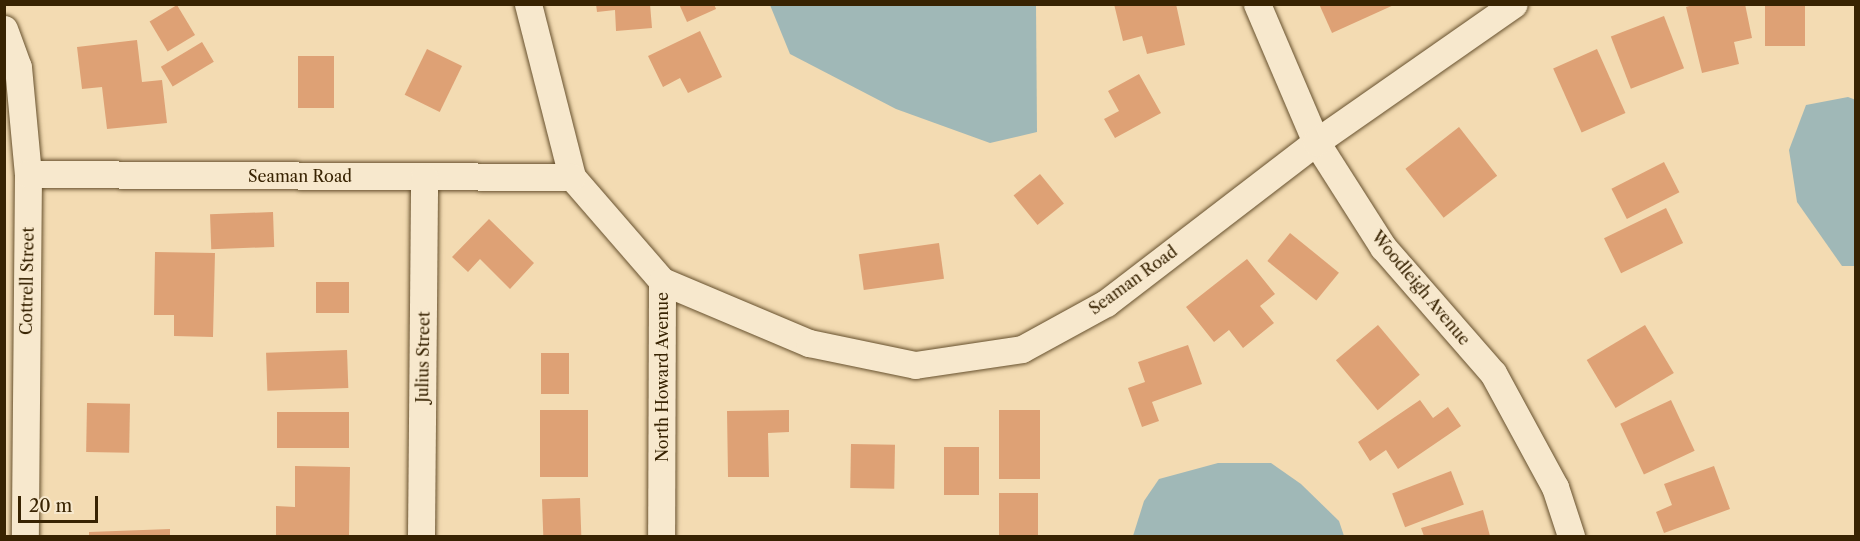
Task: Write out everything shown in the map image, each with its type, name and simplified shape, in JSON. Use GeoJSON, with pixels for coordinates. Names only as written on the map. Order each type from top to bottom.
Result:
{"type":"FeatureCollection","features":[{"type":"Feature","properties":{"kind":"street","name":"North Howard Avenue"},"geometry":{"type":"LineString","coordinates":[[528,4],[572,177],[662,281],[661,537]]}},
{"type":"Feature","properties":{"kind":"street","name":"Woodleigh Avenue"},"geometry":{"type":"LineString","coordinates":[[1257,4],[1316,142],[1383,247],[1493,373],[1555,487],[1571,537]]}},
{"type":"Feature","properties":{"kind":"street","name":"Seaman Road"},"geometry":{"type":"LineString","coordinates":[[662,281],[809,343],[915,365],[1022,349],[1106,303],[1316,142],[1514,4]]}},
{"type":"Feature","properties":{"kind":"street","name":"Cottrell Street"},"geometry":{"type":"LineString","coordinates":[[4,29],[18,67],[28,174],[25,537]]}},
{"type":"Feature","properties":{"kind":"street","name":"Seaman Road"},"geometry":{"type":"LineString","coordinates":[[28,174],[572,177]]}},
{"type":"Feature","properties":{"kind":"street","name":"Julius Street"},"geometry":{"type":"LineString","coordinates":[[421,537],[424,177]]}},
{"type":"Feature","properties":{"kind":"water"},"geometry":{"type":"Polygon","coordinates":[[[770,5],[1036,5],[1037,132],[990,143],[896,109],[790,54],[770,5]]]}},
{"type":"Feature","properties":{"kind":"water"},"geometry":{"type":"Polygon","coordinates":[[[1848,97],[1856,100],[1855,266],[1842,266],[1797,202],[1789,150],[1806,105],[1848,97]]]}},
{"type":"Feature","properties":{"kind":"water"},"geometry":{"type":"Polygon","coordinates":[[[1218,463],[1271,463],[1301,484],[1339,521],[1344,536],[1133,536],[1144,501],[1159,479],[1218,463]]]}},
{"type":"Feature","properties":{"kind":"building"},"geometry":{"type":"Polygon","coordinates":[[[596,4],[650,4],[652,28],[616,31],[615,10],[597,12],[596,4]]]}},
{"type":"Feature","properties":{"kind":"building"},"geometry":{"type":"Polygon","coordinates":[[[679,4],[714,4],[716,9],[687,22],[679,4]]]}},
{"type":"Feature","properties":{"kind":"building"},"geometry":{"type":"Polygon","coordinates":[[[1114,4],[1176,4],[1185,45],[1147,54],[1142,36],[1123,41],[1114,4]]]}},
{"type":"Feature","properties":{"kind":"building"},"geometry":{"type":"Polygon","coordinates":[[[1319,4],[1396,4],[1332,33],[1319,4]]]}},
{"type":"Feature","properties":{"kind":"building"},"geometry":{"type":"Polygon","coordinates":[[[1696,4],[1745,4],[1752,38],[1734,42],[1739,64],[1702,73],[1686,7],[1696,4]]]}},
{"type":"Feature","properties":{"kind":"building"},"geometry":{"type":"Polygon","coordinates":[[[1765,4],[1805,4],[1805,46],[1765,46],[1765,4]]]}},
{"type":"Feature","properties":{"kind":"building"},"geometry":{"type":"Polygon","coordinates":[[[177,5],[195,35],[168,51],[150,21],[177,5]]]}},
{"type":"Feature","properties":{"kind":"building"},"geometry":{"type":"Polygon","coordinates":[[[1664,16],[1684,68],[1631,89],[1611,36],[1664,16]]]}},
{"type":"Feature","properties":{"kind":"building"},"geometry":{"type":"Polygon","coordinates":[[[700,31],[722,77],[688,93],[680,78],[663,87],[648,56],[700,31]]]}},
{"type":"Feature","properties":{"kind":"building"},"geometry":{"type":"Polygon","coordinates":[[[137,40],[142,82],[162,80],[167,123],[107,129],[102,87],[82,89],[77,47],[137,40]]]}},
{"type":"Feature","properties":{"kind":"building"},"geometry":{"type":"Polygon","coordinates":[[[202,42],[214,62],[173,86],[161,67],[202,42]]]}},
{"type":"Feature","properties":{"kind":"building"},"geometry":{"type":"Polygon","coordinates":[[[427,49],[462,66],[440,112],[405,95],[427,49]]]}},
{"type":"Feature","properties":{"kind":"building"},"geometry":{"type":"Polygon","coordinates":[[[1597,49],[1625,113],[1582,132],[1553,69],[1597,49]]]}},
{"type":"Feature","properties":{"kind":"building"},"geometry":{"type":"Polygon","coordinates":[[[298,56],[334,56],[334,108],[298,108],[298,56]]]}},
{"type":"Feature","properties":{"kind":"building"},"geometry":{"type":"Polygon","coordinates":[[[1139,74],[1161,113],[1115,138],[1104,119],[1119,111],[1108,91],[1139,74]]]}},
{"type":"Feature","properties":{"kind":"building"},"geometry":{"type":"Polygon","coordinates":[[[1459,127],[1497,176],[1444,218],[1405,169],[1459,127]]]}},
{"type":"Feature","properties":{"kind":"building"},"geometry":{"type":"Polygon","coordinates":[[[1664,162],[1679,192],[1627,219],[1611,189],[1664,162]]]}},
{"type":"Feature","properties":{"kind":"building"},"geometry":{"type":"Polygon","coordinates":[[[1040,174],[1064,204],[1037,225],[1014,195],[1040,174]]]}},
{"type":"Feature","properties":{"kind":"building"},"geometry":{"type":"Polygon","coordinates":[[[1666,208],[1683,243],[1621,273],[1604,238],[1666,208]]]}},
{"type":"Feature","properties":{"kind":"building"},"geometry":{"type":"Polygon","coordinates":[[[273,212],[274,247],[211,249],[210,214],[273,212]]]}},
{"type":"Feature","properties":{"kind":"building"},"geometry":{"type":"Polygon","coordinates":[[[489,219],[534,263],[510,289],[480,259],[468,272],[452,257],[489,219]]]}},
{"type":"Feature","properties":{"kind":"building"},"geometry":{"type":"Polygon","coordinates":[[[1290,233],[1339,273],[1316,301],[1267,261],[1290,233]]]}},
{"type":"Feature","properties":{"kind":"building"},"geometry":{"type":"Polygon","coordinates":[[[939,243],[944,279],[864,290],[859,254],[939,243]]]}},
{"type":"Feature","properties":{"kind":"building"},"geometry":{"type":"Polygon","coordinates":[[[155,252],[215,253],[213,337],[174,336],[174,315],[154,315],[155,252]]]}},
{"type":"Feature","properties":{"kind":"building"},"geometry":{"type":"Polygon","coordinates":[[[1247,259],[1275,294],[1260,306],[1274,323],[1243,348],[1229,330],[1214,342],[1186,307],[1247,259]]]}},
{"type":"Feature","properties":{"kind":"building"},"geometry":{"type":"Polygon","coordinates":[[[316,282],[349,282],[349,313],[316,313],[316,282]]]}},
{"type":"Feature","properties":{"kind":"building"},"geometry":{"type":"Polygon","coordinates":[[[1378,325],[1420,375],[1378,410],[1336,360],[1378,325]]]}},
{"type":"Feature","properties":{"kind":"building"},"geometry":{"type":"Polygon","coordinates":[[[1645,325],[1674,373],[1616,408],[1587,360],[1645,325]]]}},
{"type":"Feature","properties":{"kind":"building"},"geometry":{"type":"Polygon","coordinates":[[[1188,345],[1202,384],[1152,402],[1159,421],[1142,427],[1128,388],[1145,382],[1138,362],[1188,345]]]}},
{"type":"Feature","properties":{"kind":"building"},"geometry":{"type":"Polygon","coordinates":[[[347,350],[348,388],[267,391],[266,353],[347,350]]]}},
{"type":"Feature","properties":{"kind":"building"},"geometry":{"type":"Polygon","coordinates":[[[541,353],[569,353],[569,394],[541,394],[541,353]]]}},
{"type":"Feature","properties":{"kind":"building"},"geometry":{"type":"Polygon","coordinates":[[[1420,400],[1433,418],[1448,407],[1461,426],[1398,469],[1386,450],[1370,461],[1358,442],[1420,400]]]}},
{"type":"Feature","properties":{"kind":"building"},"geometry":{"type":"Polygon","coordinates":[[[1671,400],[1695,451],[1644,474],[1620,424],[1671,400]]]}},
{"type":"Feature","properties":{"kind":"building"},"geometry":{"type":"Polygon","coordinates":[[[87,403],[130,404],[129,453],[86,452],[87,403]]]}},
{"type":"Feature","properties":{"kind":"building"},"geometry":{"type":"Polygon","coordinates":[[[540,410],[588,410],[588,477],[540,477],[540,410]]]}},
{"type":"Feature","properties":{"kind":"building"},"geometry":{"type":"Polygon","coordinates":[[[789,410],[789,432],[768,433],[769,477],[728,477],[727,411],[789,410]]]}},
{"type":"Feature","properties":{"kind":"building"},"geometry":{"type":"Polygon","coordinates":[[[999,410],[1040,410],[1040,479],[999,479],[999,410]]]}},
{"type":"Feature","properties":{"kind":"building"},"geometry":{"type":"Polygon","coordinates":[[[277,412],[349,412],[349,448],[277,448],[277,412]]]}},
{"type":"Feature","properties":{"kind":"building"},"geometry":{"type":"Polygon","coordinates":[[[851,444],[895,445],[894,489],[850,488],[851,444]]]}},
{"type":"Feature","properties":{"kind":"building"},"geometry":{"type":"Polygon","coordinates":[[[944,447],[979,447],[979,495],[944,495],[944,447]]]}},
{"type":"Feature","properties":{"kind":"building"},"geometry":{"type":"Polygon","coordinates":[[[295,466],[350,467],[349,536],[276,536],[276,506],[295,507],[295,466]]]}},
{"type":"Feature","properties":{"kind":"building"},"geometry":{"type":"Polygon","coordinates":[[[1714,466],[1730,509],[1664,533],[1656,512],[1672,505],[1664,484],[1714,466]]]}},
{"type":"Feature","properties":{"kind":"building"},"geometry":{"type":"Polygon","coordinates":[[[1451,471],[1464,505],[1405,527],[1392,494],[1451,471]]]}},
{"type":"Feature","properties":{"kind":"building"},"geometry":{"type":"Polygon","coordinates":[[[999,493],[1038,493],[1038,536],[999,536],[999,493]]]}},
{"type":"Feature","properties":{"kind":"building"},"geometry":{"type":"Polygon","coordinates":[[[580,498],[581,536],[543,536],[542,499],[580,498]]]}},
{"type":"Feature","properties":{"kind":"building"},"geometry":{"type":"Polygon","coordinates":[[[1483,510],[1490,536],[1424,536],[1421,528],[1483,510]]]}},
{"type":"Feature","properties":{"kind":"building"},"geometry":{"type":"Polygon","coordinates":[[[170,529],[170,536],[89,536],[89,532],[170,529]]]}}]}
